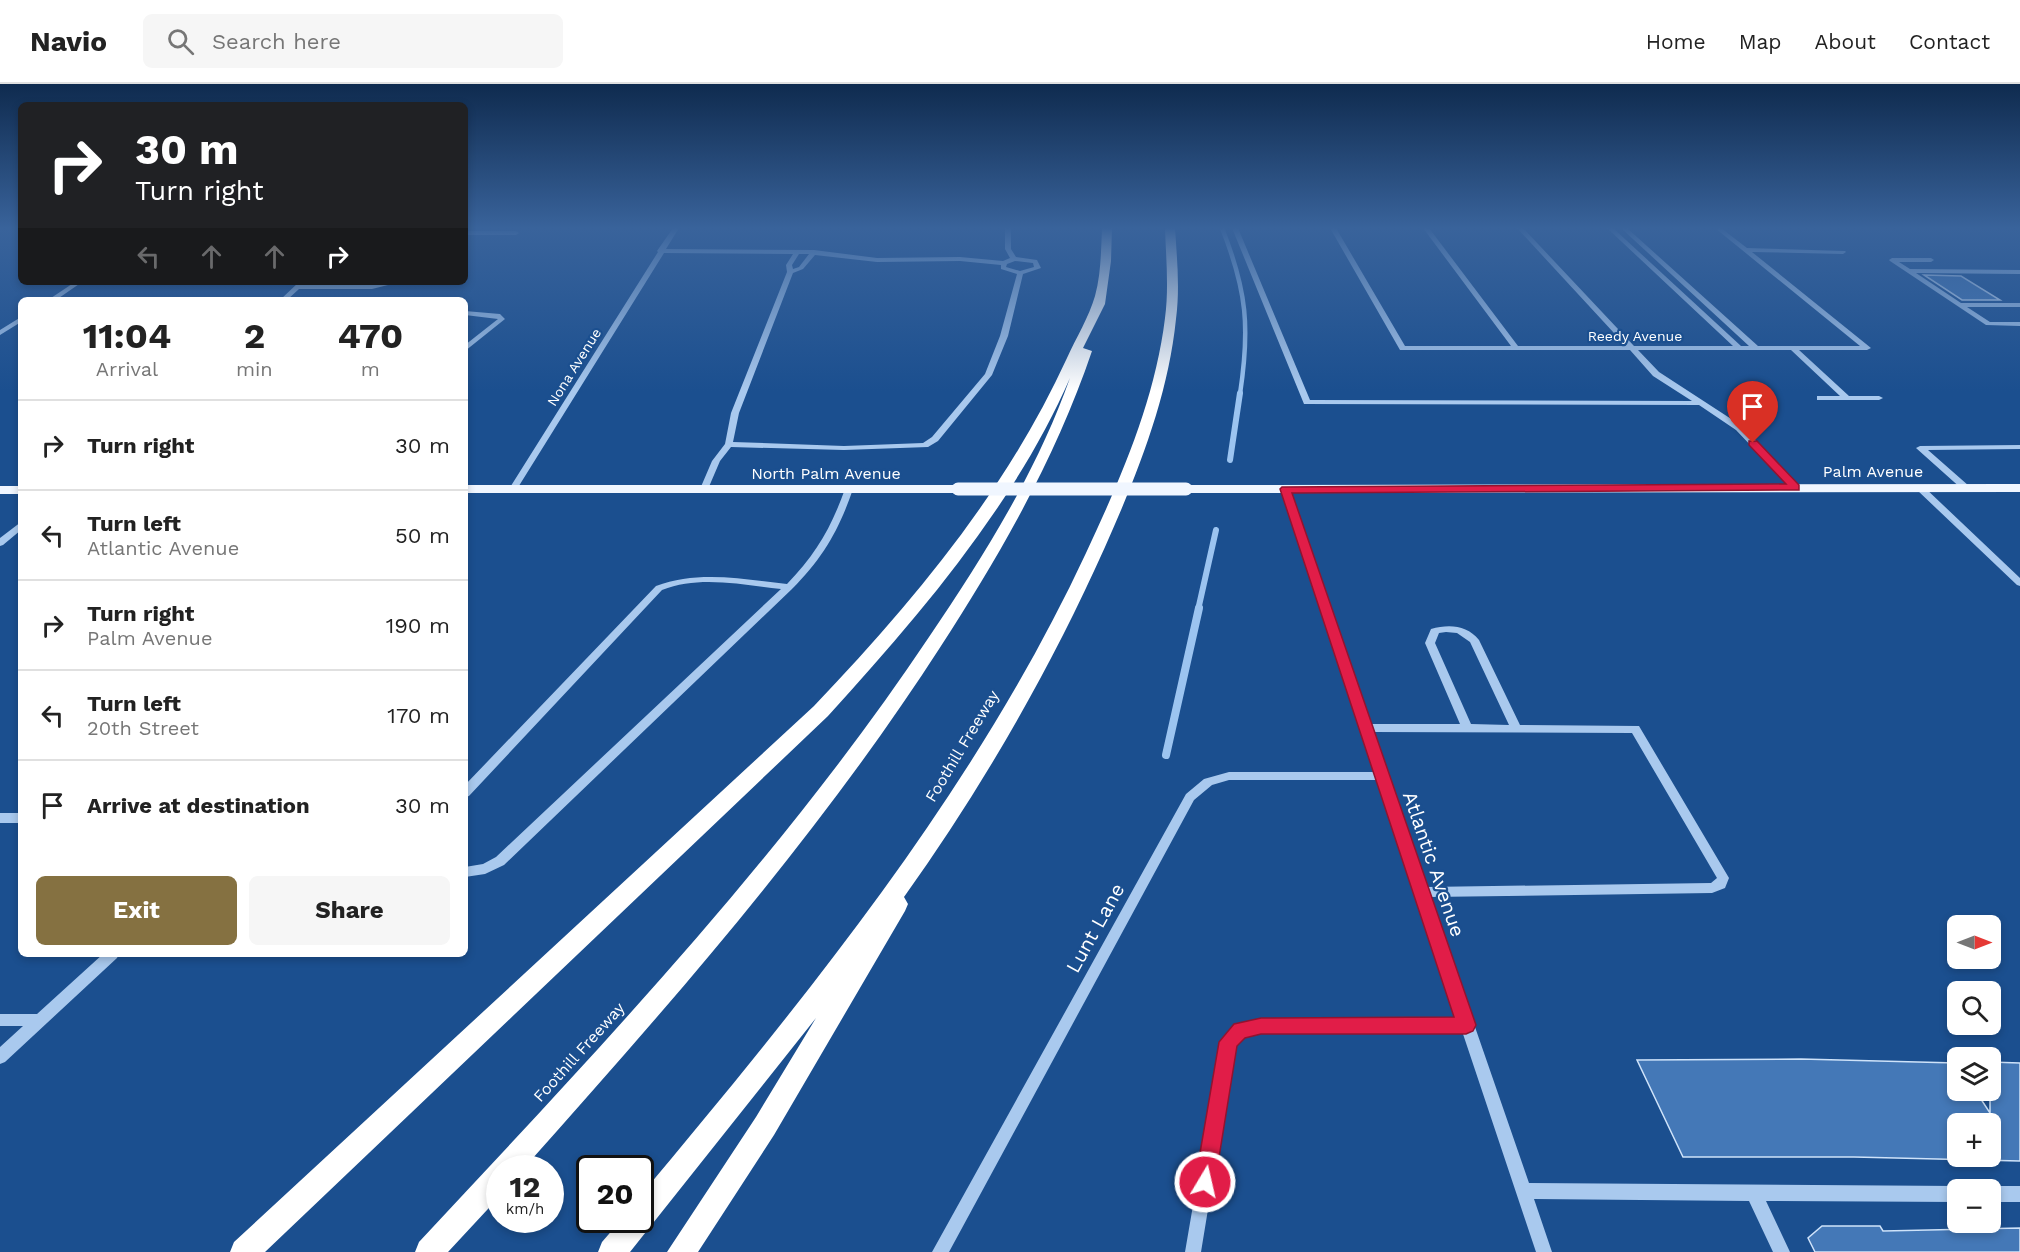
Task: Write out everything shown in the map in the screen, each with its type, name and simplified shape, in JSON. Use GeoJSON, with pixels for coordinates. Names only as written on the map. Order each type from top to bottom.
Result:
{"type":"FeatureCollection","features":[{"type":"Feature","properties":{"kind":"highway","name":"Foothill Freeway"},"geometry":{"type":"LineString","coordinates":[[518,1155],[636,1026],[794,838],[916,673],[1000,540],[1058,428],[1077,382],[1101,295],[1102,283]]}},
{"type":"Feature","properties":{"kind":"highway","name":"Foothill Freeway"},"geometry":{"type":"LineString","coordinates":[[654,1202],[775,1055],[959,801],[1054,639],[1097,550],[1136,458],[1158,380],[1167,333],[1173,283]]}},
{"type":"Feature","properties":{"kind":"highway"},"geometry":{"type":"LineString","coordinates":[[244,1252],[719,809],[821,711],[886,640],[940,576],[1016,467],[1058,391],[1101,295]]}},
{"type":"Feature","properties":{"kind":"highway"},"geometry":{"type":"LineString","coordinates":[[681,1252],[765,1126],[959,801]]}},
{"type":"Feature","properties":{"kind":"highway"},"geometry":{"type":"LineString","coordinates":[[429,1252],[486,1190]]}},
{"type":"Feature","properties":{"kind":"highway","name":"Foothill Freeway"},"geometry":{"type":"LineString","coordinates":[[612,1252],[628,1233]]}},
{"type":"Feature","properties":{"kind":"main road","name":"Palm Avenue"},"geometry":{"type":"LineString","coordinates":[[1186,489],[2020,488]]}},
{"type":"Feature","properties":{"kind":"main road","name":"North Palm Avenue"},"geometry":{"type":"LineString","coordinates":[[468,489],[1186,489]]}},
{"type":"Feature","properties":{"kind":"main road"},"geometry":{"type":"LineString","coordinates":[[0,490],[18,490]]}},
{"type":"Feature","properties":{"kind":"street","name":"Nona Avenue"},"geometry":{"type":"LineString","coordinates":[[513,489],[641,283]]}},
{"type":"Feature","properties":{"kind":"street"},"geometry":{"type":"LineString","coordinates":[[704,489],[716,460],[729,444],[735,413],[786,283]]}},
{"type":"Feature","properties":{"kind":"street"},"geometry":{"type":"LineString","coordinates":[[729,444],[844,448],[925,445],[934,439],[988,375],[1004,336],[1018,283]]}},
{"type":"Feature","properties":{"kind":"street"},"geometry":{"type":"LineString","coordinates":[[1258,283],[1307,402],[1701,403]]}},
{"type":"Feature","properties":{"kind":"street","name":"Reedy Avenue"},"geometry":{"type":"LineString","coordinates":[[1365,283],[1403,348],[1867,348],[1786,283]]}},
{"type":"Feature","properties":{"kind":"street"},"geometry":{"type":"LineString","coordinates":[[1467,283],[1516,348]]}},
{"type":"Feature","properties":{"kind":"street"},"geometry":{"type":"LineString","coordinates":[[1570,283],[1656,374],[1739,428],[1796,488]]}},
{"type":"Feature","properties":{"kind":"street"},"geometry":{"type":"LineString","coordinates":[[1669,283],[1739,348]]}},
{"type":"Feature","properties":{"kind":"street"},"geometry":{"type":"LineString","coordinates":[[1684,283],[1756,348]]}},
{"type":"Feature","properties":{"kind":"street"},"geometry":{"type":"LineString","coordinates":[[1925,283],[1988,324],[2020,324]]}},
{"type":"Feature","properties":{"kind":"street"},"geometry":{"type":"LineString","coordinates":[[56,297],[74,285]]}},
{"type":"Feature","properties":{"kind":"street"},"geometry":{"type":"LineString","coordinates":[[286,297],[300,285]]}},
{"type":"Feature","properties":{"kind":"street"},"geometry":{"type":"LineString","coordinates":[[325,285],[372,287],[382,285]]}},
{"type":"Feature","properties":{"kind":"street"},"geometry":{"type":"LineString","coordinates":[[1959,305],[2020,304]]}},
{"type":"Feature","properties":{"kind":"street"},"geometry":{"type":"LineString","coordinates":[[468,313],[500,316],[502,319],[468,347]]}},
{"type":"Feature","properties":{"kind":"street"},"geometry":{"type":"LineString","coordinates":[[0,324],[18,321]]}},
{"type":"Feature","properties":{"kind":"street"},"geometry":{"type":"LineString","coordinates":[[0,333],[18,321]]}},
{"type":"Feature","properties":{"kind":"street"},"geometry":{"type":"LineString","coordinates":[[1793,348],[1847,398]]}},
{"type":"Feature","properties":{"kind":"street"},"geometry":{"type":"LineString","coordinates":[[1820,398],[1879,398]]}},
{"type":"Feature","properties":{"kind":"street"},"geometry":{"type":"LineString","coordinates":[[1966,488],[1920,448],[2020,447]]}},
{"type":"Feature","properties":{"kind":"street"},"geometry":{"type":"LineString","coordinates":[[1920,488],[2020,583]]}},
{"type":"Feature","properties":{"kind":"street"},"geometry":{"type":"LineString","coordinates":[[468,872],[485,869],[500,861],[815,561],[836,529],[849,489]]}},
{"type":"Feature","properties":{"kind":"street","name":"Atlantic Avenue"},"geometry":{"type":"LineString","coordinates":[[1286,489],[1544,1252]]}},
{"type":"Feature","properties":{"kind":"street"},"geometry":{"type":"LineString","coordinates":[[0,543],[18,528]]}},
{"type":"Feature","properties":{"kind":"street"},"geometry":{"type":"LineString","coordinates":[[468,790],[659,588],[678,581],[789,587]]}},
{"type":"Feature","properties":{"kind":"street"},"geometry":{"type":"LineString","coordinates":[[1467,728],[1430,643],[1435,631],[1444,628],[1467,633],[1474,640],[1516,728]]}},
{"type":"Feature","properties":{"kind":"street"},"geometry":{"type":"LineString","coordinates":[[1366,728],[1635,729],[1723,878],[1720,884],[1712,888],[1422,892]]}},
{"type":"Feature","properties":{"kind":"street","name":"Lunt Lane"},"geometry":{"type":"LineString","coordinates":[[940,1252],[1190,797],[1208,782],[1229,776],[1382,776]]}},
{"type":"Feature","properties":{"kind":"street"},"geometry":{"type":"LineString","coordinates":[[0,818],[18,818]]}},
{"type":"Feature","properties":{"kind":"street"},"geometry":{"type":"LineString","coordinates":[[0,1057],[109,957]]}},
{"type":"Feature","properties":{"kind":"street"},"geometry":{"type":"LineString","coordinates":[[0,1020],[38,1020]]}},
{"type":"Feature","properties":{"kind":"street"},"geometry":{"type":"LineString","coordinates":[[1193,1252],[1228,1042],[1240,1030],[1261,1026],[1466,1025]]}},
{"type":"Feature","properties":{"kind":"street"},"geometry":{"type":"LineString","coordinates":[[1523,1191],[1947,1194]]}},
{"type":"Feature","properties":{"kind":"street"},"geometry":{"type":"LineString","coordinates":[[1754,1193],[1782,1252]]}},
{"type":"Feature","properties":{"kind":"street"},"geometry":{"type":"LineString","coordinates":[[2001,1194],[2020,1194]]}},
{"type":"Feature","properties":{"kind":"building"},"geometry":{"type":"Polygon","coordinates":[[[1935,283],[1972,283],[2000,300],[1962,300],[1935,283]]]}},
{"type":"Feature","properties":{"kind":"building"},"geometry":{"type":"Polygon","coordinates":[[[1801,1059],[1947,1063],[1947,1101],[1982,1101],[1990,1113],[1947,1113],[1947,1159],[1683,1157],[1637,1060],[1801,1059]]]}},
{"type":"Feature","properties":{"kind":"building"},"geometry":{"type":"Polygon","coordinates":[[[2001,1062],[2020,1063],[2020,1161],[2001,1161],[2001,1113],[1990,1113],[1990,1101],[2001,1101],[2001,1062]]]}},
{"type":"Feature","properties":{"kind":"building"},"geometry":{"type":"Polygon","coordinates":[[[1822,1226],[1880,1226],[1883,1231],[1947,1230],[1947,1233],[2001,1233],[2001,1228],[2020,1228],[2020,1252],[1815,1252],[1808,1238],[1822,1226]]]}},
{"type":"Feature","properties":{"kind":"waterway"},"geometry":{"type":"LineString","coordinates":[[1239,283],[1245,329],[1240,394]]}},
{"type":"Feature","properties":{"kind":"waterway"},"geometry":{"type":"LineString","coordinates":[[1230,460],[1240,393]]}},
{"type":"Feature","properties":{"kind":"waterway"},"geometry":{"type":"LineString","coordinates":[[1198,610],[1216,530]]}},
{"type":"Feature","properties":{"kind":"waterway"},"geometry":{"type":"LineString","coordinates":[[1166,755],[1199,608]]}},
{"type":"Feature","properties":{"kind":"route"},"geometry":{"type":"LineString","coordinates":[[1205,1182],[1228,1042],[1240,1030],[1261,1026],[1466,1025],[1286,489],[1796,488],[1753,443]]}}]}
